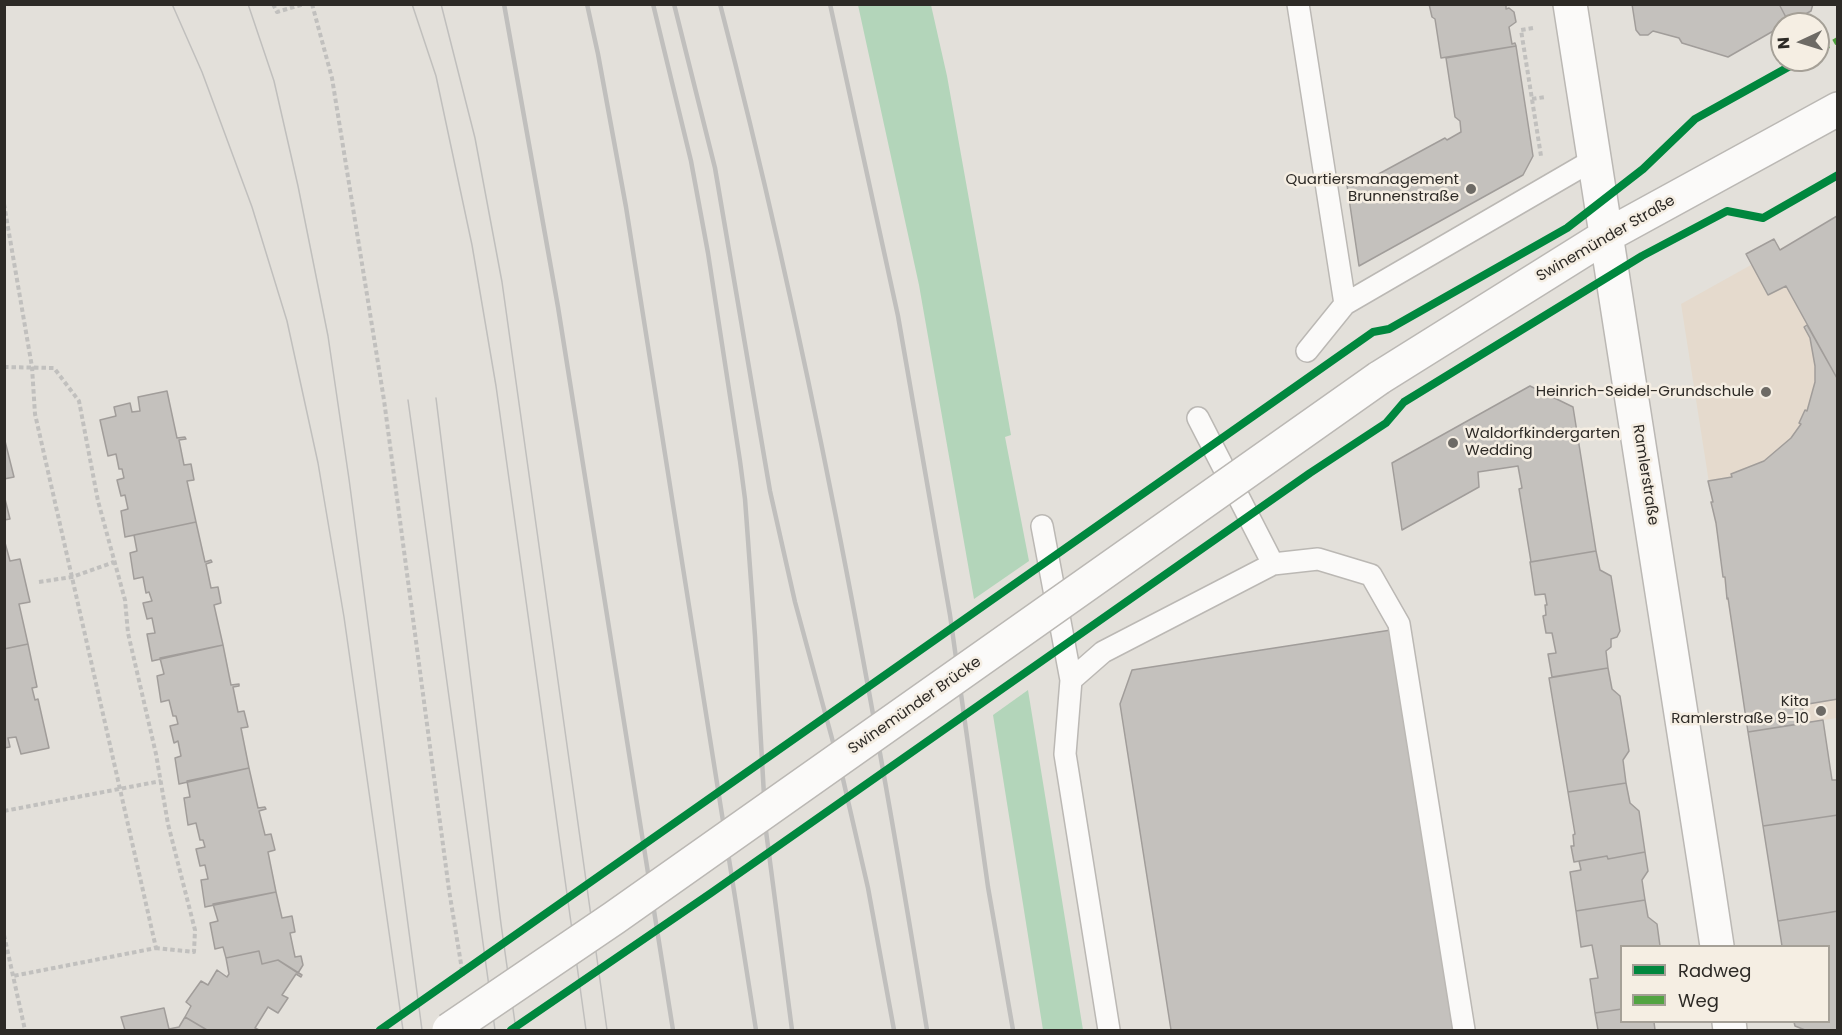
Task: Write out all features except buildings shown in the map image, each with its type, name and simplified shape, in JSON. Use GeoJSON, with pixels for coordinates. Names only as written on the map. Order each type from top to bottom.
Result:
{"type":"FeatureCollection","features":[{"type":"Feature","properties":{"kind":"street","name":"Ramlerstraße"},"geometry":{"type":"LineString","coordinates":[[1570,4],[1717,945]]}},
{"type":"Feature","properties":{"kind":"street","name":"Swinemünder Straße"},"geometry":{"type":"LineString","coordinates":[[1379,378],[1605,236],[1838,109]]}},
{"type":"Feature","properties":{"kind":"street","name":"Swinemünder Brücke"},"geometry":{"type":"LineString","coordinates":[[449,1030],[614,918],[1379,378]]}},
{"type":"Feature","properties":{"kind":"lane"},"geometry":{"type":"LineString","coordinates":[[1298,4],[1346,304]]}},
{"type":"Feature","properties":{"kind":"lane"},"geometry":{"type":"LineString","coordinates":[[1307,351],[1346,304],[1593,160]]}},
{"type":"Feature","properties":{"kind":"lane"},"geometry":{"type":"LineString","coordinates":[[1198,418],[1274,564]]}},
{"type":"Feature","properties":{"kind":"lane"},"geometry":{"type":"LineString","coordinates":[[1042,526],[1071,680],[1065,754],[1109,1030]]}},
{"type":"Feature","properties":{"kind":"lane"},"geometry":{"type":"LineString","coordinates":[[1071,680],[1103,652],[1274,564],[1318,559],[1371,575],[1399,624],[1464,1030]]}},
{"type":"Feature","properties":{"kind":"path"},"geometry":{"type":"LineString","coordinates":[[273,4],[278,12],[304,4]]}},
{"type":"Feature","properties":{"kind":"path"},"geometry":{"type":"LineString","coordinates":[[312,4],[332,78],[384,400],[449,890],[464,984]]}},
{"type":"Feature","properties":{"kind":"path"},"geometry":{"type":"LineString","coordinates":[[1533,28],[1521,30],[1532,99],[1545,97]]}},
{"type":"Feature","properties":{"kind":"path"},"geometry":{"type":"LineString","coordinates":[[4,204],[32,367],[34,414],[156,948]]}},
{"type":"Feature","properties":{"kind":"path"},"geometry":{"type":"LineString","coordinates":[[4,367],[54,368],[79,402],[98,501],[125,600],[128,633],[156,754],[168,824],[195,930],[194,952],[156,948],[13,976]]}},
{"type":"Feature","properties":{"kind":"path"},"geometry":{"type":"LineString","coordinates":[[39,582],[72,577],[114,562]]}},
{"type":"Feature","properties":{"kind":"path"},"geometry":{"type":"LineString","coordinates":[[4,811],[161,781]]}},
{"type":"Feature","properties":{"kind":"path"},"geometry":{"type":"LineString","coordinates":[[4,935],[25,1030]]}},
{"type":"Feature","properties":{"kind":"shaded area","name":"Heinrich-Seidel-Grundschule"},"geometry":{"type":"Polygon","coordinates":[[[1837,217],[1837,718],[1748,732],[1681,304],[1837,217]]]}},
{"type":"Feature","properties":{"kind":"green space"},"geometry":{"type":"Polygon","coordinates":[[[858,5],[931,5],[947,76],[1011,435],[1005,437],[1029,561],[974,599],[919,285],[858,5]]]}},
{"type":"Feature","properties":{"kind":"green space"},"geometry":{"type":"Polygon","coordinates":[[[1028,690],[1083,1030],[1043,1030],[993,715],[1028,690]]]}},
{"type":"Feature","properties":{"kind":"tram line"},"geometry":{"type":"LineString","coordinates":[[172,4],[202,72],[252,207],[287,321],[318,463],[344,617],[403,1030]]}},
{"type":"Feature","properties":{"kind":"tram line"},"geometry":{"type":"LineString","coordinates":[[248,4],[274,81],[328,336],[422,1030]]}},
{"type":"Feature","properties":{"kind":"tram line"},"geometry":{"type":"LineString","coordinates":[[412,4],[436,76],[472,245],[496,386],[586,1030]]}},
{"type":"Feature","properties":{"kind":"tram line"},"geometry":{"type":"LineString","coordinates":[[441,4],[475,138],[502,282],[607,1030]]}},
{"type":"Feature","properties":{"kind":"tram line"},"geometry":{"type":"LineString","coordinates":[[436,398],[516,1030]]}},
{"type":"Feature","properties":{"kind":"tram line"},"geometry":{"type":"LineString","coordinates":[[408,400],[495,1030]]}},
{"type":"Feature","properties":{"kind":"railway"},"geometry":{"type":"LineString","coordinates":[[504,4],[558,307],[673,1030]]}},
{"type":"Feature","properties":{"kind":"railway"},"geometry":{"type":"LineString","coordinates":[[587,4],[626,207],[756,1030]]}},
{"type":"Feature","properties":{"kind":"railway"},"geometry":{"type":"LineString","coordinates":[[653,4],[691,161],[708,253],[740,461],[755,636],[766,831],[792,1030]]}},
{"type":"Feature","properties":{"kind":"railway"},"geometry":{"type":"LineString","coordinates":[[674,4],[715,168],[770,491],[795,602],[843,779],[868,888],[894,1030]]}},
{"type":"Feature","properties":{"kind":"railway"},"geometry":{"type":"LineString","coordinates":[[720,4],[782,259],[836,515],[927,1030]]}},
{"type":"Feature","properties":{"kind":"railway"},"geometry":{"type":"LineString","coordinates":[[830,4],[898,316],[950,615],[988,887],[1013,1030]]}},
{"type":"Feature","properties":{"kind":"marked path"},"geometry":{"type":"LineString","coordinates":[[1830,44],[1838,40]]}},
{"type":"Feature","properties":{"kind":"cycle path"},"geometry":{"type":"LineString","coordinates":[[380,1030],[1373,332],[1389,329],[1567,228],[1643,169],[1695,119],[1779,72]]}},
{"type":"Feature","properties":{"kind":"cycle path"},"geometry":{"type":"LineString","coordinates":[[511,1030],[711,893],[1310,473],[1386,423],[1404,402],[1642,256],[1727,211],[1763,218],[1838,175]]}},
{"type":"Feature","properties":{"kind":"place","name":"Quartiersmanagement Brunnenstraße"},"geometry":{"type":"Point","coordinates":[1471,189]}},
{"type":"Feature","properties":{"kind":"place","name":"Heinrich-Seidel-Grundschule"},"geometry":{"type":"Point","coordinates":[1766,392]}},
{"type":"Feature","properties":{"kind":"place","name":"Waldorfkindergarten Wedding"},"geometry":{"type":"Point","coordinates":[1453,443]}},
{"type":"Feature","properties":{"kind":"place","name":"Kita Ramlerstraße 9-10"},"geometry":{"type":"Point","coordinates":[1821,711]}}]}
